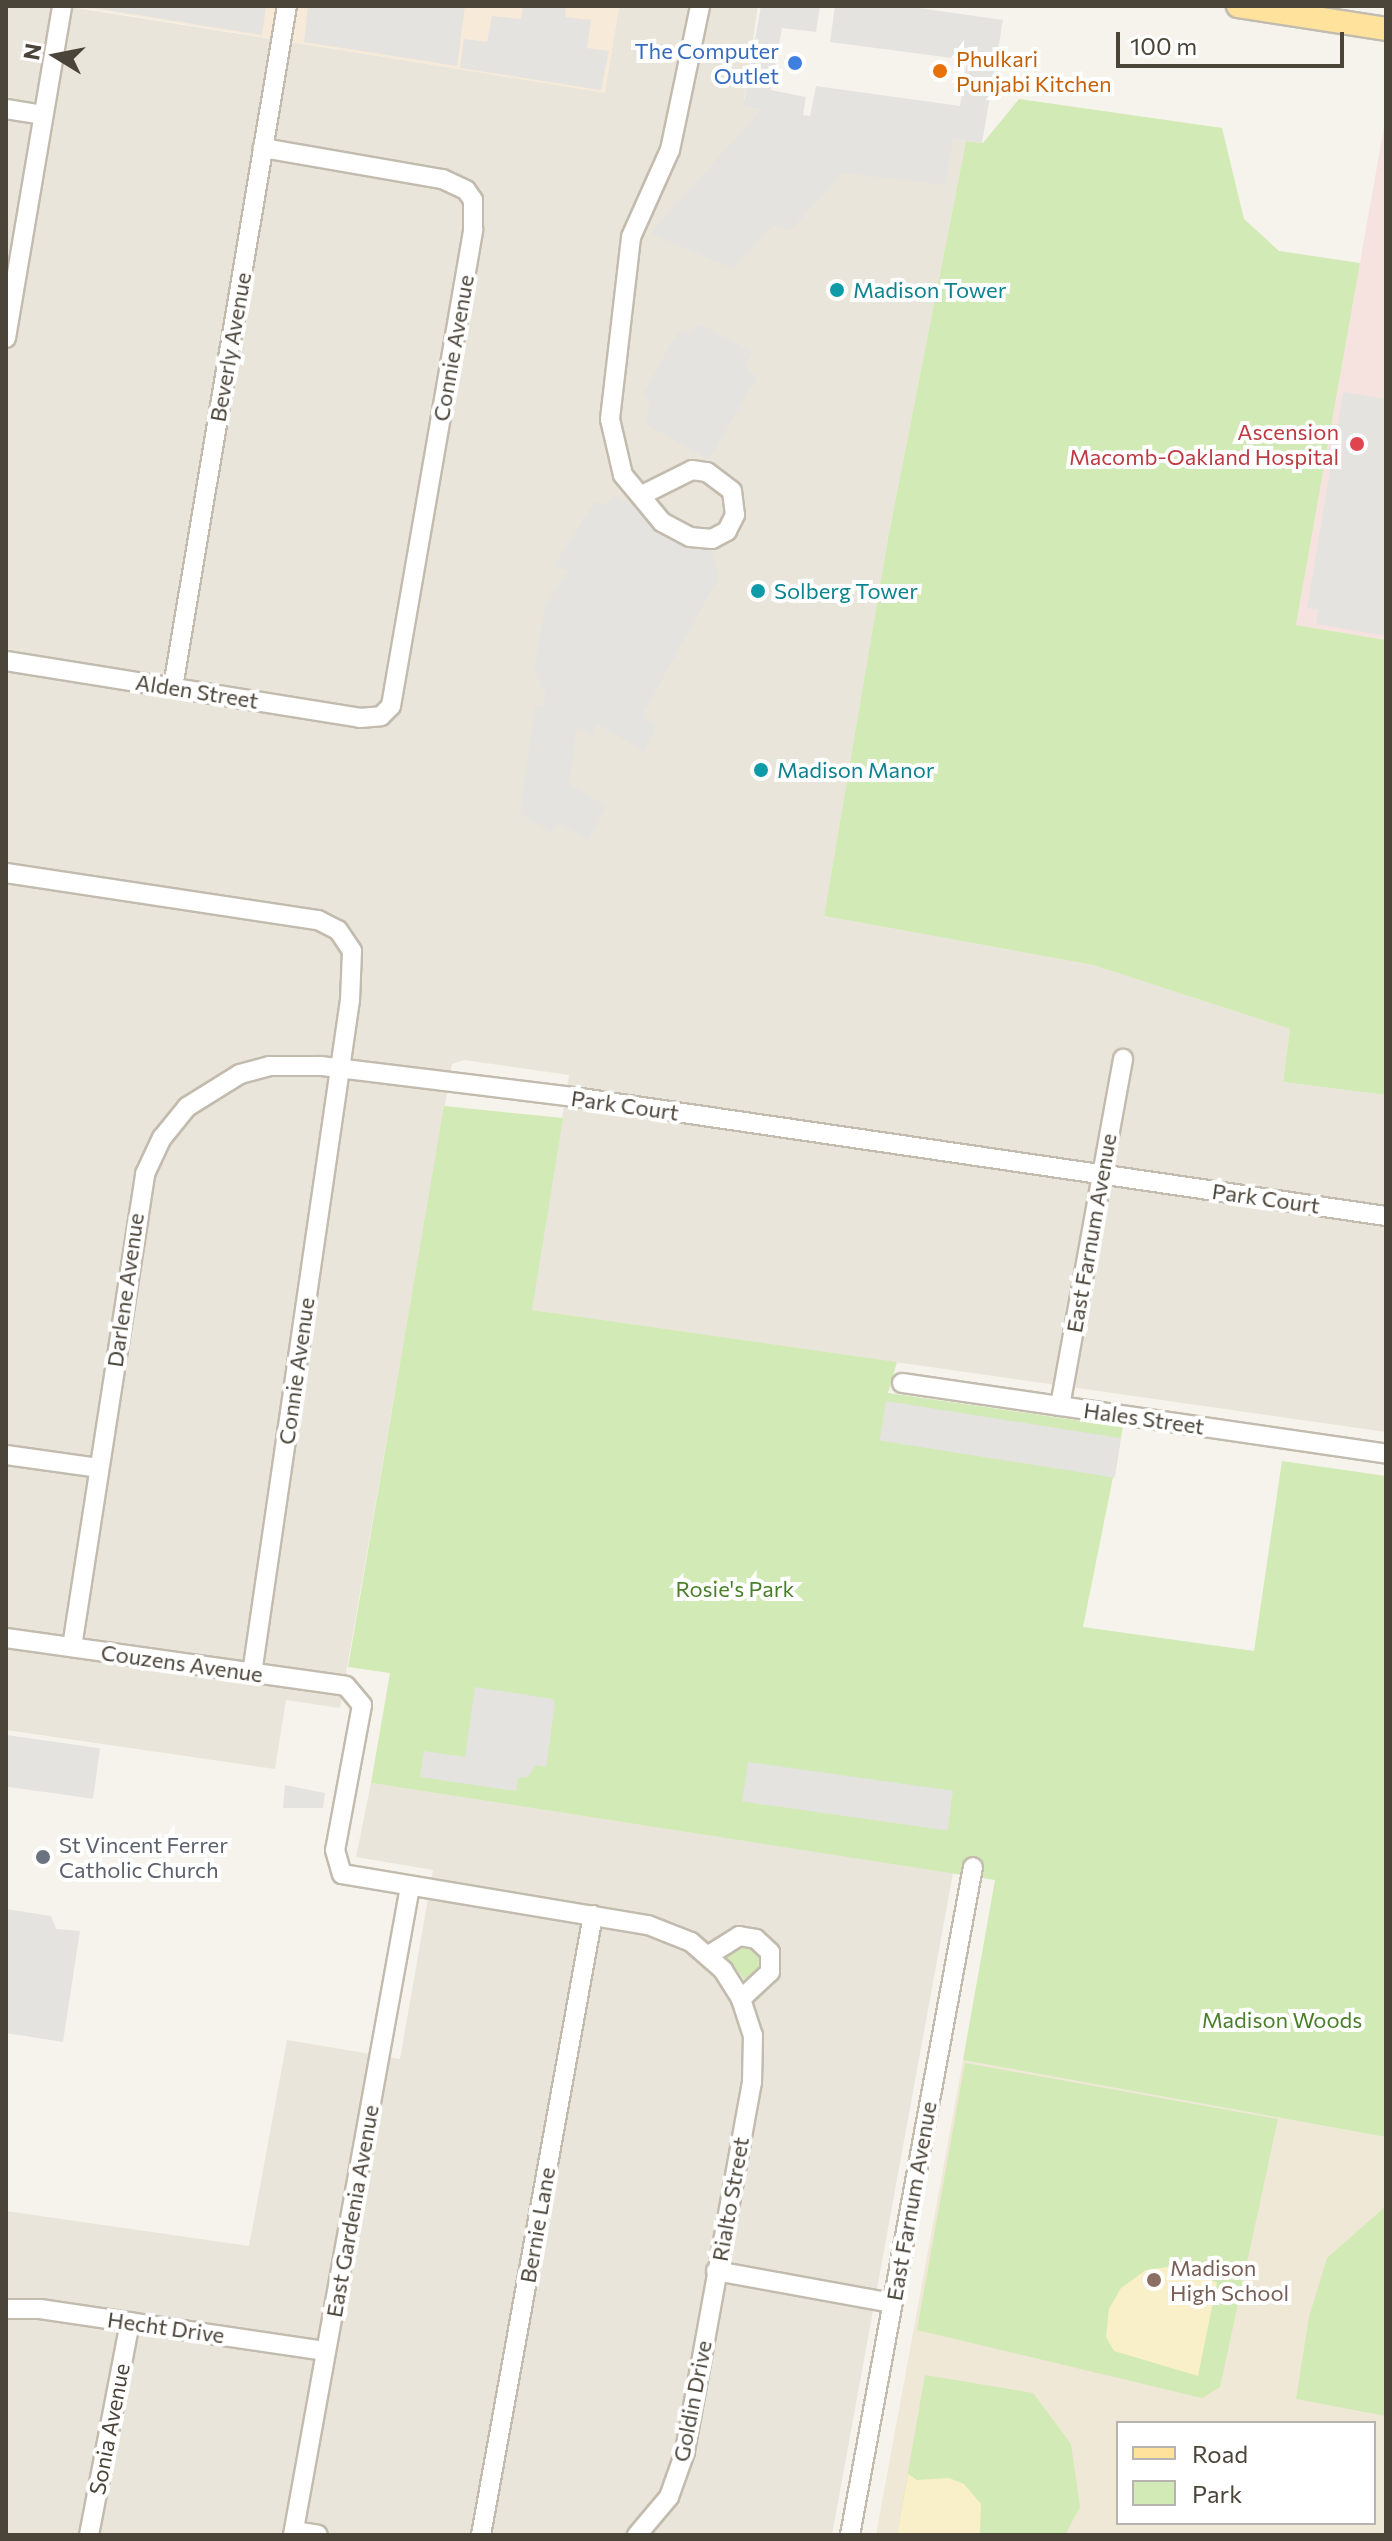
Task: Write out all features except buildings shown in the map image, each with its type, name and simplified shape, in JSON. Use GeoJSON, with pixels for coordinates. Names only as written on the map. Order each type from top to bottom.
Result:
{"type":"FeatureCollection","features":[{"type":"Feature","properties":{"kind":"main road"},"geometry":{"type":"LineString","coordinates":[[1238,6],[1386,29]]}},
{"type":"Feature","properties":{"kind":"street"},"geometry":{"type":"LineString","coordinates":[[6,338],[62,6]]}},
{"type":"Feature","properties":{"kind":"street","name":"Beverly Avenue"},"geometry":{"type":"LineString","coordinates":[[173,687],[287,6]]}},
{"type":"Feature","properties":{"kind":"street"},"geometry":{"type":"LineString","coordinates":[[687,6],[694,34]]}},
{"type":"Feature","properties":{"kind":"street"},"geometry":{"type":"LineString","coordinates":[[642,495],[692,470],[707,472],[732,491],[735,515],[721,535],[690,537],[662,522],[616,461],[612,388],[631,237],[670,150],[700,6]]}},
{"type":"Feature","properties":{"kind":"street"},"geometry":{"type":"LineString","coordinates":[[6,109],[43,115]]}},
{"type":"Feature","properties":{"kind":"street","name":"Connie Avenue"},"geometry":{"type":"LineString","coordinates":[[263,148],[442,179],[466,190],[475,211],[393,699],[387,712]]}},
{"type":"Feature","properties":{"kind":"street","name":"Alden Street"},"geometry":{"type":"LineString","coordinates":[[6,661],[360,718],[387,712]]}},
{"type":"Feature","properties":{"kind":"street"},"geometry":{"type":"LineString","coordinates":[[6,873],[325,922],[344,937],[354,958],[340,1068]]}},
{"type":"Feature","properties":{"kind":"street","name":"East Farnum Avenue"},"geometry":{"type":"LineString","coordinates":[[1060,1406],[1123,1059]]}},
{"type":"Feature","properties":{"kind":"street","name":"Darlene Avenue"},"geometry":{"type":"LineString","coordinates":[[72,1647],[138,1198],[162,1138],[187,1107],[240,1074],[293,1064],[340,1068]]}},
{"type":"Feature","properties":{"kind":"street","name":"Connie Avenue"},"geometry":{"type":"LineString","coordinates":[[252,1673],[340,1068]]}},
{"type":"Feature","properties":{"kind":"street","name":"Park Court"},"geometry":{"type":"LineString","coordinates":[[340,1068],[1386,1216]]}},
{"type":"Feature","properties":{"kind":"street","name":"Hales Street"},"geometry":{"type":"LineString","coordinates":[[902,1383],[1386,1454]]}},
{"type":"Feature","properties":{"kind":"street"},"geometry":{"type":"LineString","coordinates":[[6,1455],[98,1468]]}},
{"type":"Feature","properties":{"kind":"street","name":"Couzens Avenue"},"geometry":{"type":"LineString","coordinates":[[6,1638],[339,1684],[356,1692],[361,1716],[335,1850],[337,1867]]}},
{"type":"Feature","properties":{"kind":"street","name":"Rialto Street"},"geometry":{"type":"LineString","coordinates":[[337,1867],[354,1879],[593,1915],[664,1930],[709,1955],[741,1999],[753,2035],[754,2062],[716,2271],[892,2303]]}},
{"type":"Feature","properties":{"kind":"street","name":"East Farnum Avenue"},"geometry":{"type":"LineString","coordinates":[[850,2535],[973,1867]]}},
{"type":"Feature","properties":{"kind":"street","name":"East Gardenia Avenue"},"geometry":{"type":"LineString","coordinates":[[293,2533],[410,1887]]}},
{"type":"Feature","properties":{"kind":"street","name":"Bernie Lane"},"geometry":{"type":"LineString","coordinates":[[481,2535],[593,1915]]}},
{"type":"Feature","properties":{"kind":"street"},"geometry":{"type":"LineString","coordinates":[[709,1955],[739,1936],[756,1939],[770,1952],[770,1972],[741,1999]]}},
{"type":"Feature","properties":{"kind":"street","name":"Goldin Drive"},"geometry":{"type":"LineString","coordinates":[[648,2531],[669,2497],[685,2452],[716,2271]]}},
{"type":"Feature","properties":{"kind":"street","name":"Hecht Drive"},"geometry":{"type":"LineString","coordinates":[[6,2309],[130,2322],[326,2351]]}},
{"type":"Feature","properties":{"kind":"street","name":"Sonia Avenue"},"geometry":{"type":"LineString","coordinates":[[89,2535],[130,2322]]}},
{"type":"Feature","properties":{"kind":"street"},"geometry":{"type":"LineString","coordinates":[[293,2533],[318,2535]]}},
{"type":"Feature","properties":{"kind":"shaded area"},"geometry":{"type":"Polygon","coordinates":[[[6,6],[64,6],[605,92],[619,6],[758,6],[743,107],[966,141],[888,538],[824,916],[1093,965],[1290,1029],[1283,1082],[1386,1095],[1386,1432],[531,1310],[569,1075],[464,1060],[452,1064],[340,1708],[286,1700],[275,1769],[6,1730],[6,6]]]}},
{"type":"Feature","properties":{"kind":"shaded area"},"geometry":{"type":"Polygon","coordinates":[[[72,6],[619,6],[605,93],[72,6]]]}},
{"type":"Feature","properties":{"kind":"shaded area"},"geometry":{"type":"Polygon","coordinates":[[[82,6],[266,6],[262,35],[82,6]]]}},
{"type":"Feature","properties":{"kind":"shaded area"},"geometry":{"type":"Polygon","coordinates":[[[308,6],[465,6],[457,66],[304,42],[308,6]]]}},
{"type":"Feature","properties":{"kind":"shaded area"},"geometry":{"type":"Polygon","coordinates":[[[523,6],[566,6],[565,17],[591,20],[587,48],[609,51],[601,90],[460,68],[464,39],[487,42],[492,16],[521,19],[523,6]]]}},
{"type":"Feature","properties":{"kind":"shaded area"},"geometry":{"type":"Polygon","coordinates":[[[761,6],[820,6],[816,32],[782,28],[771,90],[806,97],[803,115],[810,116],[816,86],[960,106],[967,60],[830,42],[835,6],[905,6],[1003,20],[982,143],[953,139],[945,185],[843,173],[790,231],[773,225],[733,269],[650,233],[761,110],[743,107],[761,6]]]}},
{"type":"Feature","properties":{"kind":"shaded area","name":"Ascension Macomb-Oakland Hospital"},"geometry":{"type":"Polygon","coordinates":[[[1386,115],[1386,640],[1296,625],[1386,115]]]}},
{"type":"Feature","properties":{"kind":"shaded area"},"geometry":{"type":"Polygon","coordinates":[[[699,324],[753,352],[745,367],[757,377],[709,460],[645,424],[650,404],[643,393],[679,330],[690,334],[699,324]]]}},
{"type":"Feature","properties":{"kind":"shaded area","name":"Ascension Macomb-Oakland Hospital"},"geometry":{"type":"Polygon","coordinates":[[[1343,392],[1386,399],[1386,636],[1316,624],[1318,610],[1307,608],[1343,392]]]}},
{"type":"Feature","properties":{"kind":"shaded area"},"geometry":{"type":"Polygon","coordinates":[[[613,495],[712,549],[719,577],[642,716],[657,726],[644,752],[596,724],[592,736],[577,727],[569,784],[607,806],[588,840],[557,823],[551,833],[520,814],[535,705],[543,706],[546,694],[534,671],[545,606],[568,572],[555,564],[595,501],[606,505],[613,495]]]}},
{"type":"Feature","properties":{"kind":"shaded area"},"geometry":{"type":"Polygon","coordinates":[[[886,1401],[1121,1438],[1115,1478],[880,1441],[886,1401]]]}},
{"type":"Feature","properties":{"kind":"shaded area"},"geometry":{"type":"Polygon","coordinates":[[[475,1687],[553,1699],[555,1704],[546,1767],[536,1765],[528,1777],[518,1778],[516,1791],[420,1777],[424,1751],[465,1757],[475,1687]]]}},
{"type":"Feature","properties":{"kind":"shaded area"},"geometry":{"type":"Polygon","coordinates":[[[6,1735],[100,1748],[93,1799],[6,1787],[6,1735]]]}},
{"type":"Feature","properties":{"kind":"shaded area"},"geometry":{"type":"Polygon","coordinates":[[[748,1762],[953,1791],[947,1830],[742,1802],[748,1762]]]}},
{"type":"Feature","properties":{"kind":"shaded area"},"geometry":{"type":"Polygon","coordinates":[[[371,1783],[953,1873],[832,2535],[6,2535],[6,2211],[249,2246],[287,2040],[400,2059],[433,1870],[356,1857],[371,1783]]]}},
{"type":"Feature","properties":{"kind":"shaded area"},"geometry":{"type":"Polygon","coordinates":[[[285,1785],[325,1793],[323,1808],[283,1808],[285,1785]]]}},
{"type":"Feature","properties":{"kind":"shaded area"},"geometry":{"type":"Polygon","coordinates":[[[6,1909],[51,1916],[56,1929],[80,1931],[63,2042],[6,2033],[6,1909]]]}},
{"type":"Feature","properties":{"kind":"shaded area","name":"Madison High School"},"geometry":{"type":"Polygon","coordinates":[[[963,2060],[1386,2137],[1386,2535],[876,2535],[963,2060]]]}},
{"type":"Feature","properties":{"kind":"green space"},"geometry":{"type":"Polygon","coordinates":[[[1019,99],[1222,128],[1244,219],[1279,251],[1360,263],[1296,625],[1386,640],[1386,1095],[1283,1082],[1290,1029],[1093,965],[824,916],[888,538],[966,141],[983,143],[1019,99]]]}},
{"type":"Feature","properties":{"kind":"green space","name":"Rosie's Park"},"geometry":{"type":"Polygon","coordinates":[[[444,1106],[563,1118],[532,1310],[897,1362],[888,1393],[1123,1427],[1083,1627],[1254,1651],[1282,1461],[1386,1476],[1386,2137],[963,2060],[995,1880],[371,1783],[390,1673],[348,1667],[444,1106]]]}},
{"type":"Feature","properties":{"kind":"green space"},"geometry":{"type":"Polygon","coordinates":[[[746,1943],[761,1953],[761,1972],[747,1982],[726,1957],[727,1951],[746,1943]]]}},
{"type":"Feature","properties":{"kind":"green space"},"geometry":{"type":"Polygon","coordinates":[[[965,2063],[1278,2119],[1220,2387],[1202,2398],[917,2330],[965,2063]]]}},
{"type":"Feature","properties":{"kind":"green space"},"geometry":{"type":"Polygon","coordinates":[[[1386,2206],[1386,2416],[1296,2399],[1309,2317],[1327,2258],[1386,2206]]]}},
{"type":"Feature","properties":{"kind":"green space"},"geometry":{"type":"Polygon","coordinates":[[[925,2375],[1033,2393],[1071,2444],[1080,2507],[1065,2535],[897,2535],[925,2375]]]}},
{"type":"Feature","properties":{"kind":"sand"},"geometry":{"type":"Polygon","coordinates":[[[1182,2265],[1217,2283],[1198,2376],[1114,2351],[1106,2337],[1109,2309],[1121,2288],[1146,2270],[1182,2265]]]}},
{"type":"Feature","properties":{"kind":"sand"},"geometry":{"type":"Polygon","coordinates":[[[908,2474],[917,2480],[949,2478],[964,2484],[981,2504],[980,2535],[897,2535],[908,2474]]]}},
{"type":"Feature","properties":{"kind":"place","name":"The Computer Outlet"},"geometry":{"type":"Point","coordinates":[795,63]}},
{"type":"Feature","properties":{"kind":"place","name":"Phulkari Punjabi Kitchen"},"geometry":{"type":"Point","coordinates":[940,71]}},
{"type":"Feature","properties":{"kind":"place","name":"Madison Tower"},"geometry":{"type":"Point","coordinates":[837,290]}},
{"type":"Feature","properties":{"kind":"place","name":"Ascension Macomb-Oakland Hospital"},"geometry":{"type":"Point","coordinates":[1357,444]}},
{"type":"Feature","properties":{"kind":"place","name":"Solberg Tower"},"geometry":{"type":"Point","coordinates":[758,591]}},
{"type":"Feature","properties":{"kind":"place","name":"Madison Manor"},"geometry":{"type":"Point","coordinates":[761,770]}},
{"type":"Feature","properties":{"kind":"place","name":"St Vincent Ferrer Catholic Church"},"geometry":{"type":"Point","coordinates":[43,1857]}},
{"type":"Feature","properties":{"kind":"place","name":"Madison High School"},"geometry":{"type":"Point","coordinates":[1154,2280]}},
{"type":"Feature","properties":{"kind":"park label","name":"Madison Woods"},"geometry":{"type":"Point","coordinates":[1282,2020]}}]}
